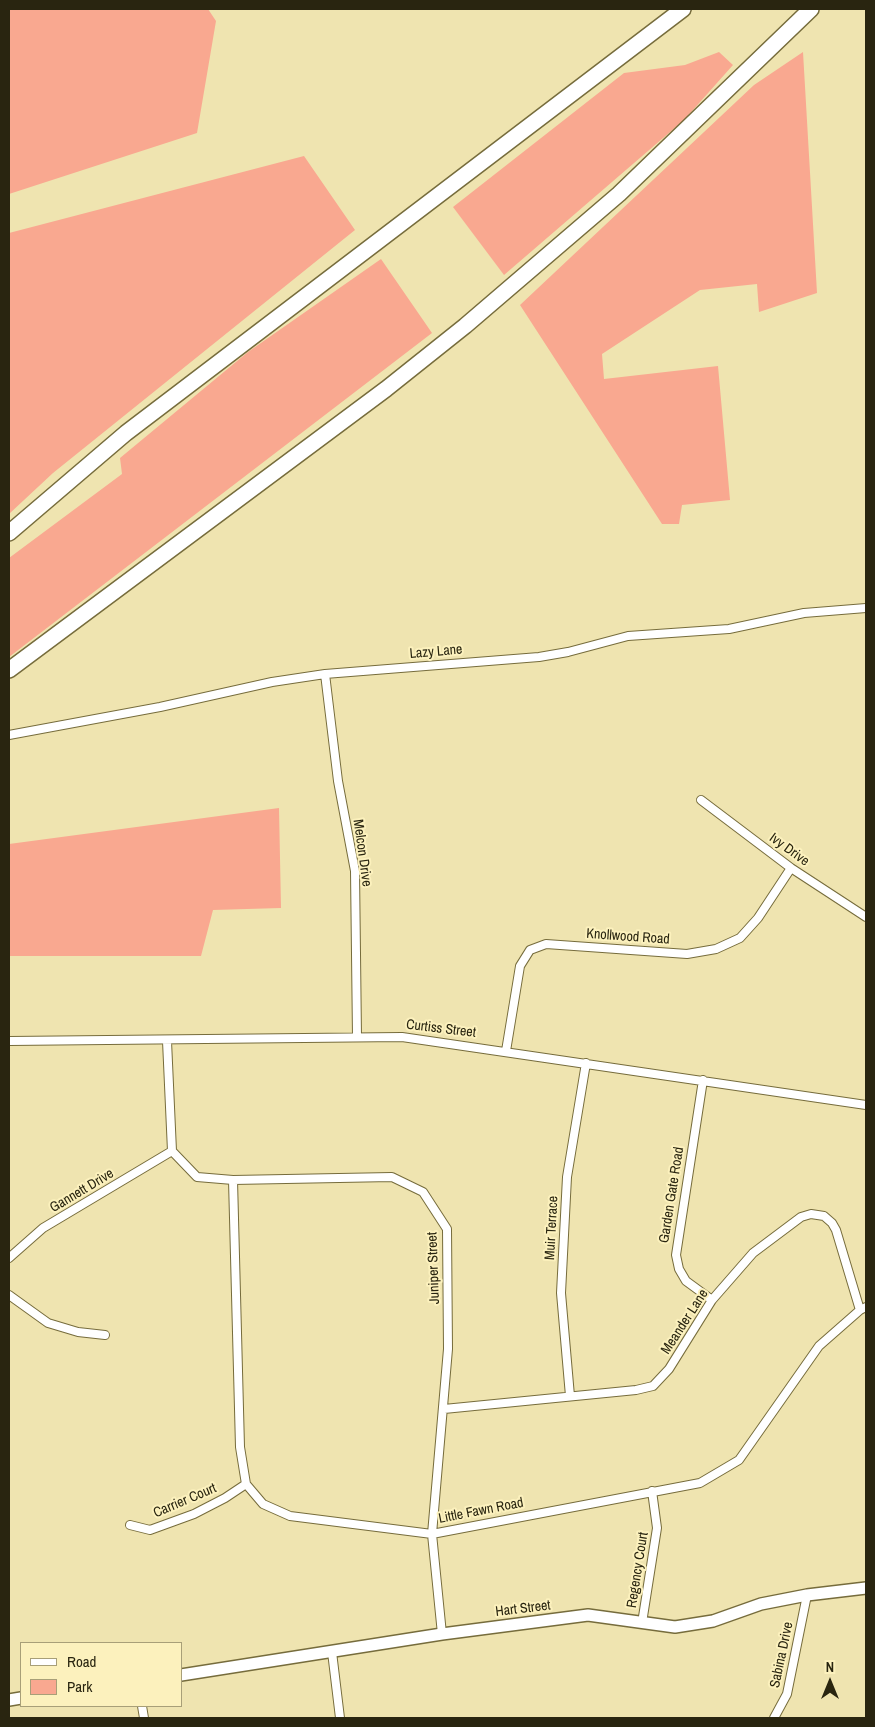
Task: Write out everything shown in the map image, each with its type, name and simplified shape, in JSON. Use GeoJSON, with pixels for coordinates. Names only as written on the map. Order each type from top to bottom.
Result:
{"type":"FeatureCollection","features":[{"type":"Feature","properties":{"kind":"highway"},"geometry":{"type":"LineString","coordinates":[[9,533],[133,427],[683,9]]}},
{"type":"Feature","properties":{"kind":"highway"},"geometry":{"type":"LineString","coordinates":[[9,670],[379,394],[472,321],[619,194],[811,9]]}},
{"type":"Feature","properties":{"kind":"street","name":"Lazy Lane"},"geometry":{"type":"LineString","coordinates":[[9,735],[160,708],[272,682],[325,674],[538,656],[568,652],[628,636],[729,629],[804,613],[866,608]]}},
{"type":"Feature","properties":{"kind":"street","name":"Melcon Drive"},"geometry":{"type":"LineString","coordinates":[[325,674],[338,781],[355,871],[357,1037]]}},
{"type":"Feature","properties":{"kind":"street","name":"Ivy Drive"},"geometry":{"type":"LineString","coordinates":[[701,800],[791,868],[866,917]]}},
{"type":"Feature","properties":{"kind":"street","name":"Knollwood Road"},"geometry":{"type":"LineString","coordinates":[[506,1051],[520,966],[530,950],[546,944],[687,954],[716,949],[740,938],[758,918],[791,868]]}},
{"type":"Feature","properties":{"kind":"street","name":"Curtiss Street"},"geometry":{"type":"LineString","coordinates":[[9,1042],[402,1037],[866,1105]]}},
{"type":"Feature","properties":{"kind":"street"},"geometry":{"type":"LineString","coordinates":[[168,1041],[172,1151]]}},
{"type":"Feature","properties":{"kind":"street","name":"Muir Terrace"},"geometry":{"type":"LineString","coordinates":[[570,1396],[561,1293],[567,1177],[586,1063]]}},
{"type":"Feature","properties":{"kind":"street","name":"Garden Gate Road"},"geometry":{"type":"LineString","coordinates":[[703,1080],[676,1254],[679,1269],[686,1280],[712,1300]]}},
{"type":"Feature","properties":{"kind":"street","name":"Juniper Street"},"geometry":{"type":"LineString","coordinates":[[172,1151],[197,1177],[233,1180],[392,1177],[423,1192],[447,1229],[448,1349],[432,1534],[442,1634]]}},
{"type":"Feature","properties":{"kind":"street","name":"Gannett Drive"},"geometry":{"type":"LineString","coordinates":[[9,1258],[43,1228],[172,1151]]}},
{"type":"Feature","properties":{"kind":"street"},"geometry":{"type":"LineString","coordinates":[[233,1180],[240,1446],[246,1484]]}},
{"type":"Feature","properties":{"kind":"street","name":"Meander Lane"},"geometry":{"type":"LineString","coordinates":[[444,1409],[636,1390],[653,1386],[669,1370],[712,1300],[754,1253],[801,1216],[811,1214],[824,1216],[832,1222],[863,1308]]}},
{"type":"Feature","properties":{"kind":"street"},"geometry":{"type":"LineString","coordinates":[[9,1295],[48,1322],[78,1332],[105,1335]]}},
{"type":"Feature","properties":{"kind":"street","name":"Little Fawn Road"},"geometry":{"type":"LineString","coordinates":[[246,1484],[263,1504],[290,1516],[432,1534],[700,1483],[739,1460],[819,1346],[863,1308]]}},
{"type":"Feature","properties":{"kind":"street","name":"Carrier Court"},"geometry":{"type":"LineString","coordinates":[[130,1525],[150,1530],[194,1514],[246,1484]]}},
{"type":"Feature","properties":{"kind":"street","name":"Regency Court"},"geometry":{"type":"LineString","coordinates":[[642,1623],[657,1528],[652,1491]]}},
{"type":"Feature","properties":{"kind":"street","name":"Hart Street"},"geometry":{"type":"LineString","coordinates":[[182,1675],[442,1634],[588,1615],[675,1627],[713,1621],[761,1604],[806,1595],[866,1588]]}},
{"type":"Feature","properties":{"kind":"street","name":"Sabina Drive"},"geometry":{"type":"LineString","coordinates":[[774,1718],[787,1694],[806,1595]]}},
{"type":"Feature","properties":{"kind":"street"},"geometry":{"type":"LineString","coordinates":[[332,1652],[340,1718]]}},
{"type":"Feature","properties":{"kind":"green space"},"geometry":{"type":"Polygon","coordinates":[[[9,9],[208,9],[216,21],[197,133],[9,194],[9,9]]]}},
{"type":"Feature","properties":{"kind":"green space"},"geometry":{"type":"Polygon","coordinates":[[[719,52],[733,65],[684,120],[504,275],[453,207],[624,73],[685,65],[719,52]]]}},
{"type":"Feature","properties":{"kind":"green space"},"geometry":{"type":"Polygon","coordinates":[[[803,52],[817,293],[759,312],[757,284],[700,290],[602,354],[604,379],[718,366],[730,500],[682,505],[679,524],[662,524],[520,305],[754,85],[803,52]]]}},
{"type":"Feature","properties":{"kind":"green space"},"geometry":{"type":"Polygon","coordinates":[[[304,156],[355,230],[53,473],[9,514],[9,233],[304,156]]]}},
{"type":"Feature","properties":{"kind":"green space"},"geometry":{"type":"Polygon","coordinates":[[[381,259],[432,333],[9,657],[9,558],[122,474],[120,458],[248,352],[381,259]]]}},
{"type":"Feature","properties":{"kind":"green space"},"geometry":{"type":"Polygon","coordinates":[[[279,808],[281,908],[213,910],[201,956],[9,956],[9,844],[279,808]]]}}]}
